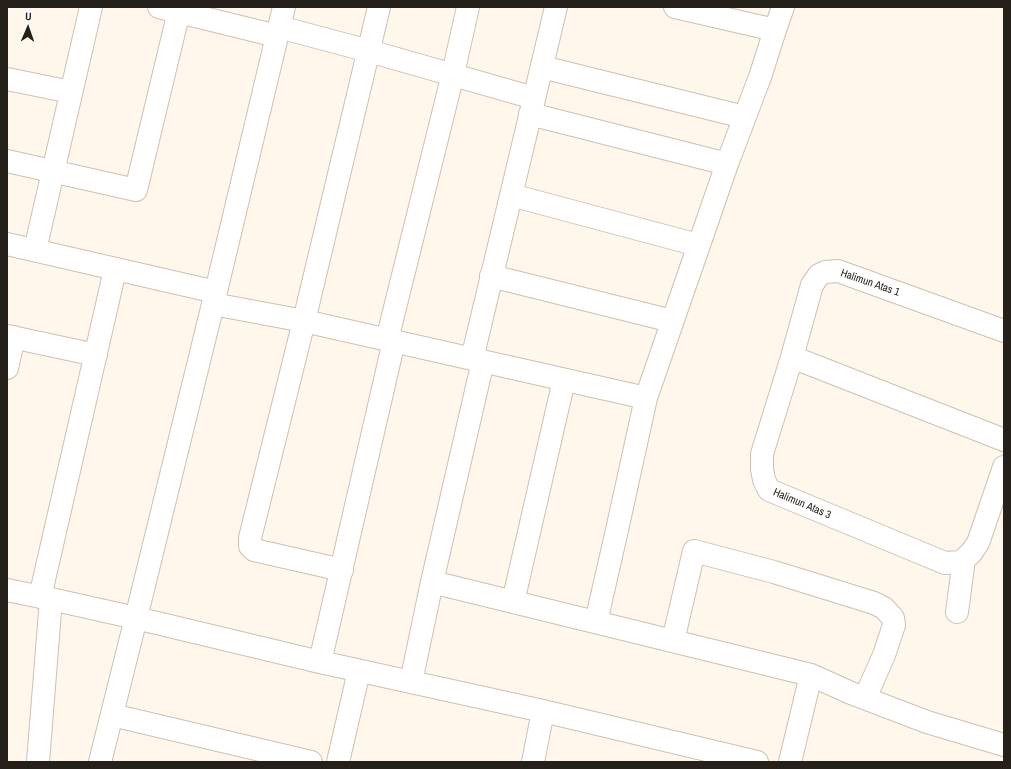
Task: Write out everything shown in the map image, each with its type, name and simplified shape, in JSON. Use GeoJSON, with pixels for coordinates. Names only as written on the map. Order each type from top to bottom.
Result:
{"type":"FeatureCollection","features":[{"type":"Feature","properties":{"kind":"street"},"geometry":{"type":"LineString","coordinates":[[35,250],[70,92],[91,7]]}},
{"type":"Feature","properties":{"kind":"street"},"geometry":{"type":"LineString","coordinates":[[342,570],[254,550],[250,546],[250,538],[304,321],[379,7]]}},
{"type":"Feature","properties":{"kind":"street"},"geometry":{"type":"LineString","coordinates":[[320,662],[342,570],[391,341],[468,7]]}},
{"type":"Feature","properties":{"kind":"street"},"geometry":{"type":"LineString","coordinates":[[411,682],[478,360],[492,276],[556,7]]}},
{"type":"Feature","properties":{"kind":"street"},"geometry":{"type":"LineString","coordinates":[[675,7],[775,30]]}},
{"type":"Feature","properties":{"kind":"street"},"geometry":{"type":"LineString","coordinates":[[596,622],[646,398],[698,245],[744,116],[760,77],[783,7]]}},
{"type":"Feature","properties":{"kind":"street"},"geometry":{"type":"LineString","coordinates":[[7,161],[136,190],[173,9],[280,23],[368,51],[453,74],[532,106],[727,164]]}},
{"type":"Feature","properties":{"kind":"street"},"geometry":{"type":"LineString","coordinates":[[100,762],[215,298],[280,23]]}},
{"type":"Feature","properties":{"kind":"street"},"geometry":{"type":"LineString","coordinates":[[542,67],[744,116]]}},
{"type":"Feature","properties":{"kind":"street"},"geometry":{"type":"LineString","coordinates":[[7,79],[70,92]]}},
{"type":"Feature","properties":{"kind":"street"},"geometry":{"type":"LineString","coordinates":[[511,195],[698,245]]}},
{"type":"Feature","properties":{"kind":"street"},"geometry":{"type":"LineString","coordinates":[[7,244],[115,270],[304,321],[646,398]]}},
{"type":"Feature","properties":{"kind":"street"},"geometry":{"type":"LineString","coordinates":[[38,762],[46,598],[115,270]]}},
{"type":"Feature","properties":{"kind":"street","name":"Halimun Atas 1"},"geometry":{"type":"LineString","coordinates":[[792,357],[812,285],[819,275],[825,272],[838,271],[1004,331]]}},
{"type":"Feature","properties":{"kind":"street"},"geometry":{"type":"LineString","coordinates":[[492,276],[672,321]]}},
{"type":"Feature","properties":{"kind":"street"},"geometry":{"type":"LineString","coordinates":[[7,368],[10,336],[96,355]]}},
{"type":"Feature","properties":{"kind":"street"},"geometry":{"type":"LineString","coordinates":[[792,357],[1004,440]]}},
{"type":"Feature","properties":{"kind":"street","name":"Halimun Atas 3"},"geometry":{"type":"LineString","coordinates":[[792,357],[762,454],[764,480],[769,490],[945,563],[960,562],[964,559]]}},
{"type":"Feature","properties":{"kind":"street"},"geometry":{"type":"LineString","coordinates":[[513,602],[564,380]]}},
{"type":"Feature","properties":{"kind":"street"},"geometry":{"type":"LineString","coordinates":[[957,612],[964,559],[971,553],[978,543],[1004,467]]}},
{"type":"Feature","properties":{"kind":"street"},"geometry":{"type":"LineString","coordinates":[[674,641],[694,551],[818,585],[884,608],[893,618],[894,625],[884,656],[865,698]]}},
{"type":"Feature","properties":{"kind":"street"},"geometry":{"type":"LineString","coordinates":[[432,582],[811,675],[927,722],[1004,746]]}},
{"type":"Feature","properties":{"kind":"street"},"geometry":{"type":"LineString","coordinates":[[7,590],[136,618],[359,671],[543,711],[757,762]]}},
{"type":"Feature","properties":{"kind":"street"},"geometry":{"type":"LineString","coordinates":[[338,762],[359,671]]}},
{"type":"Feature","properties":{"kind":"street"},"geometry":{"type":"LineString","coordinates":[[790,762],[811,675]]}},
{"type":"Feature","properties":{"kind":"street"},"geometry":{"type":"LineString","coordinates":[[533,762],[543,711]]}},
{"type":"Feature","properties":{"kind":"street"},"geometry":{"type":"LineString","coordinates":[[112,715],[311,762]]}}]}
